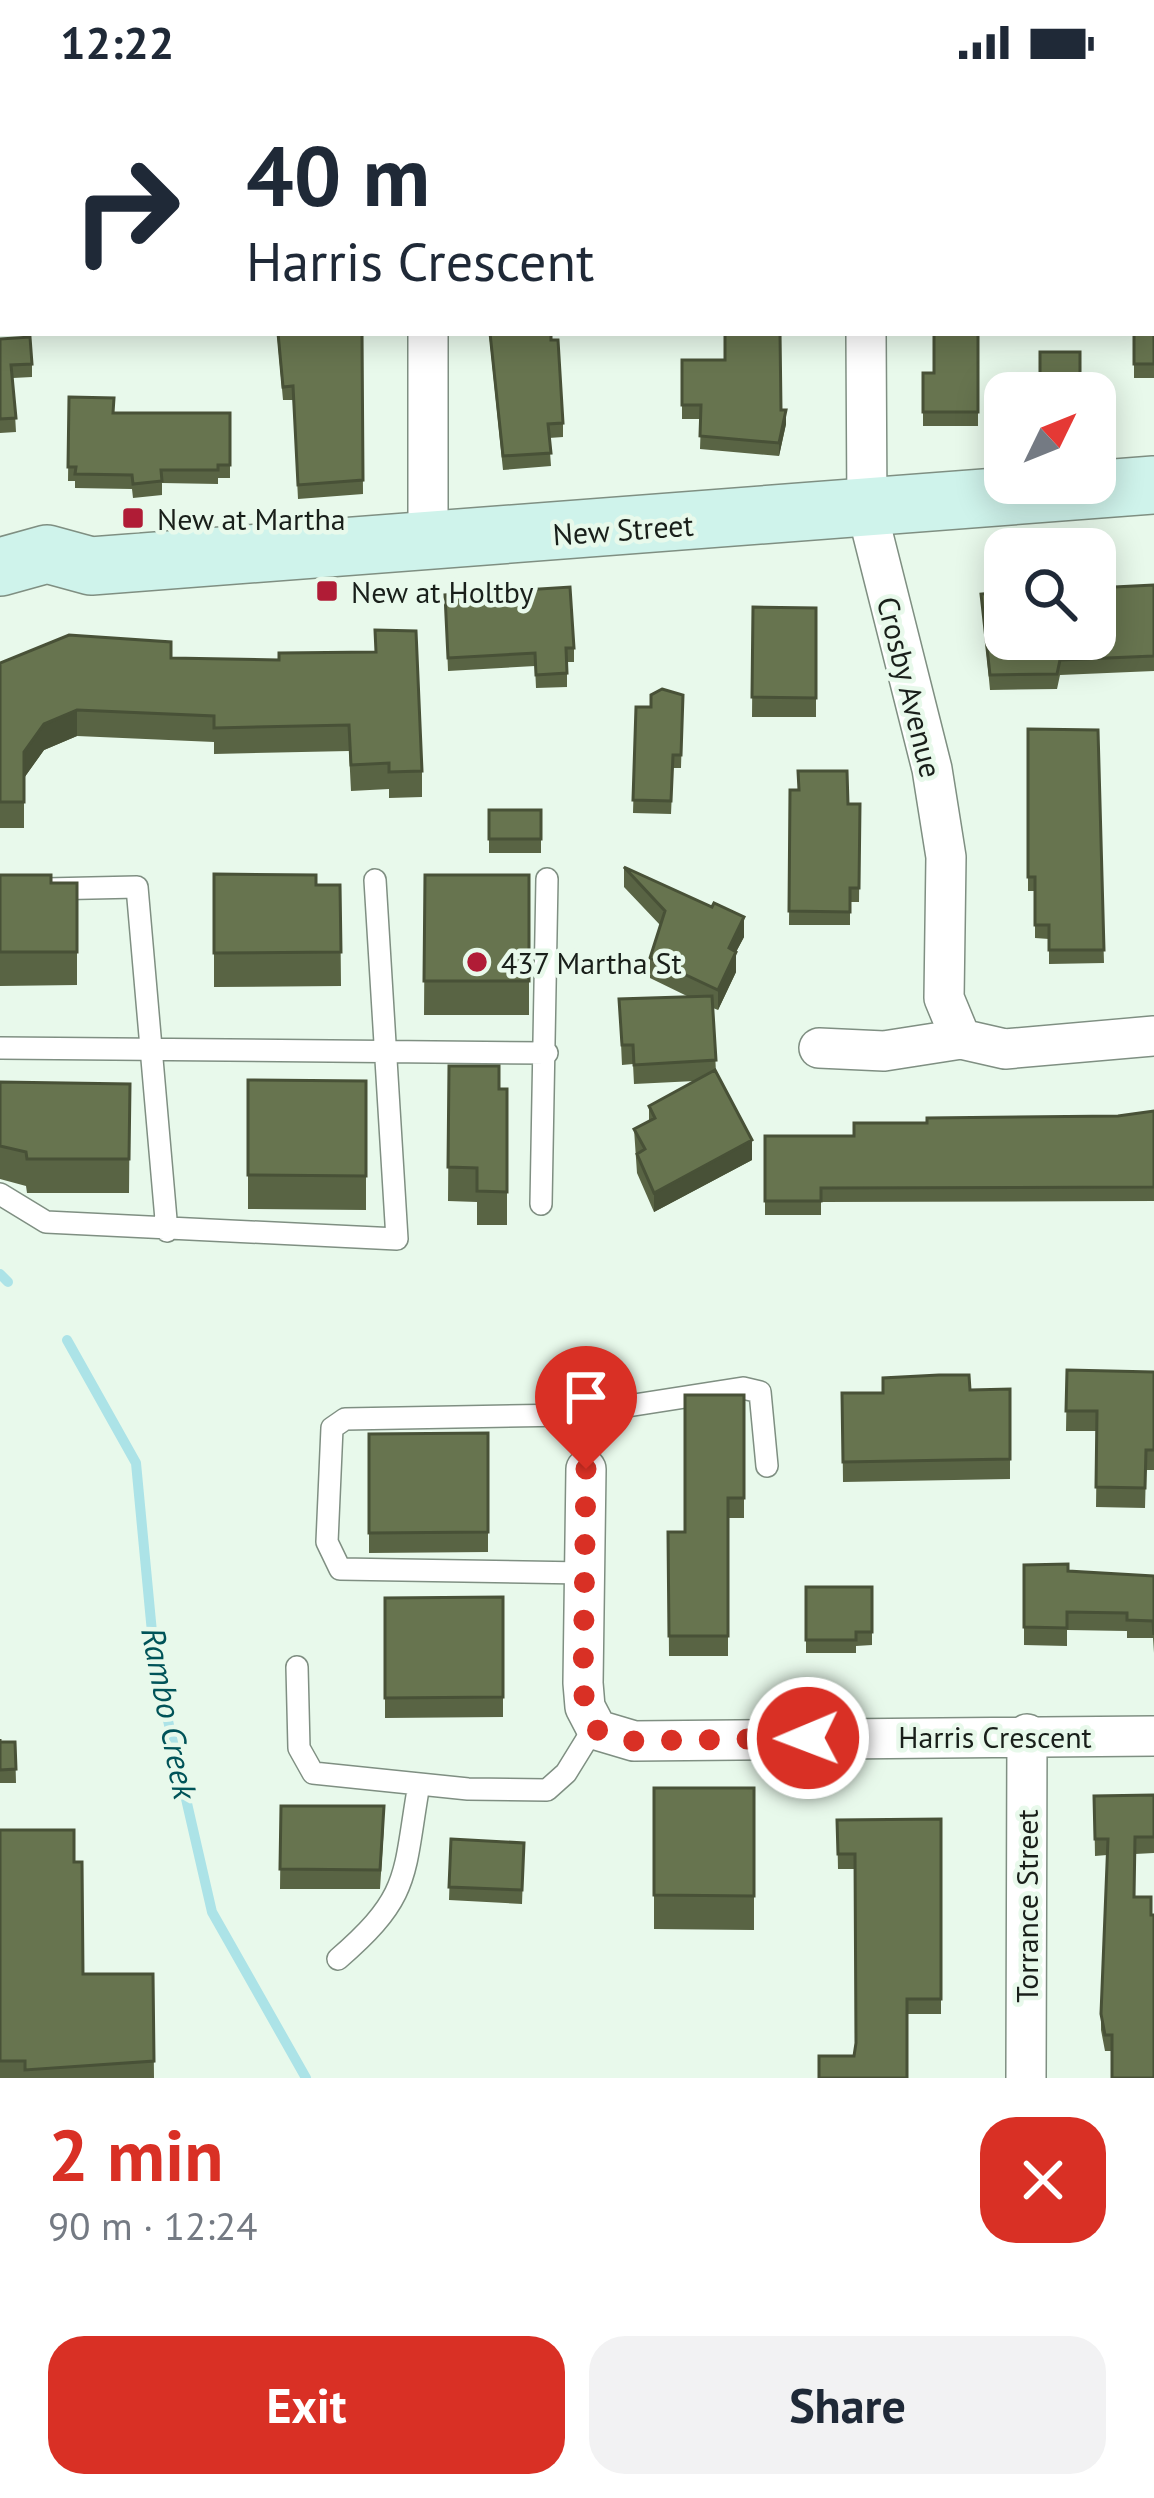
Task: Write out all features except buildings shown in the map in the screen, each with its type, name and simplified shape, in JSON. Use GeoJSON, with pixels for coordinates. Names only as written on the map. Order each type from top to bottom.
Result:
{"type":"FeatureCollection","features":[{"type":"Feature","properties":{"kind":"main road","name":"New Street"},"geometry":{"type":"LineString","coordinates":[[35,559],[428,542],[1154,485]]}},
{"type":"Feature","properties":{"kind":"main road","name":"New Street"},"geometry":{"type":"LineString","coordinates":[[0,602],[59,589],[35,559]]}},
{"type":"Feature","properties":{"kind":"street"},"geometry":{"type":"LineString","coordinates":[[428,336],[428,542]]}},
{"type":"Feature","properties":{"kind":"street","name":"Crosby Avenue"},"geometry":{"type":"LineString","coordinates":[[866,336],[866,511],[932,769],[946,857],[944,998],[961,1039]]}},
{"type":"Feature","properties":{"kind":"street"},"geometry":{"type":"LineString","coordinates":[[819,1048],[884,1051],[961,1039],[1005,1049],[1154,1036]]}},
{"type":"Feature","properties":{"kind":"street"},"geometry":{"type":"LineString","coordinates":[[586,1469],[583,1683],[595,1726]]}},
{"type":"Feature","properties":{"kind":"street","name":"Harris Crescent"},"geometry":{"type":"LineString","coordinates":[[595,1726],[634,1741],[1154,1736]]}},
{"type":"Feature","properties":{"kind":"street","name":"Torrance Street"},"geometry":{"type":"LineString","coordinates":[[1026,2078],[1027,1734]]}},
{"type":"Feature","properties":{"kind":"lane"},"geometry":{"type":"LineString","coordinates":[[541,1204],[547,879]]}},
{"type":"Feature","properties":{"kind":"lane"},"geometry":{"type":"LineString","coordinates":[[0,1194],[46,1222],[398,1239],[375,880]]}},
{"type":"Feature","properties":{"kind":"lane"},"geometry":{"type":"LineString","coordinates":[[0,890],[137,887],[167,1231]]}},
{"type":"Feature","properties":{"kind":"lane"},"geometry":{"type":"LineString","coordinates":[[0,1048],[547,1053]]}},
{"type":"Feature","properties":{"kind":"lane"},"geometry":{"type":"LineString","coordinates":[[584,1573],[340,1569],[327,1542],[332,1428],[345,1420],[569,1415],[742,1388],[760,1392],[767,1466]]}},
{"type":"Feature","properties":{"kind":"lane"},"geometry":{"type":"LineString","coordinates":[[297,1667],[299,1748],[313,1773],[547,1790],[566,1773],[595,1726]]}},
{"type":"Feature","properties":{"kind":"lane"},"geometry":{"type":"LineString","coordinates":[[338,1959],[379,1924],[400,1894],[419,1784]]}},
{"type":"Feature","properties":{"kind":"waterway","name":"Rambo Creek"},"geometry":{"type":"LineString","coordinates":[[0,1274],[8,1282]]}},
{"type":"Feature","properties":{"kind":"waterway","name":"Rambo Creek"},"geometry":{"type":"LineString","coordinates":[[67,1340],[136,1463],[155,1664],[212,1912],[306,2078]]}},
{"type":"Feature","properties":{"kind":"place","name":"New at Martha"},"geometry":{"type":"Point","coordinates":[133,518]}},
{"type":"Feature","properties":{"kind":"place","name":"New at Holtby"},"geometry":{"type":"Point","coordinates":[327,591]}},
{"type":"Feature","properties":{"kind":"place","name":"437 Martha St"},"geometry":{"type":"Point","coordinates":[477,962]}},
{"type":"Feature","properties":{"kind":"route"},"geometry":{"type":"LineString","coordinates":[[586,1469],[583,1683],[585,1707],[597,1730],[634,1741],[808,1738]]}}]}
